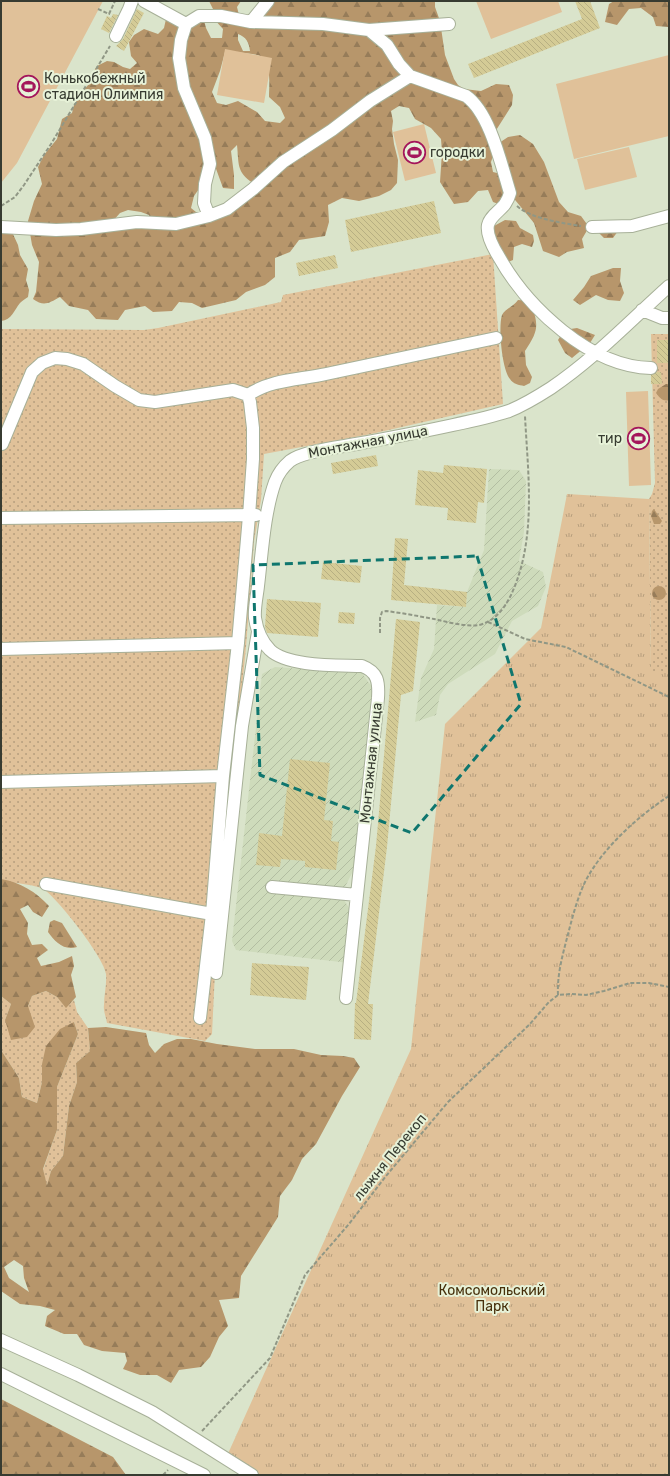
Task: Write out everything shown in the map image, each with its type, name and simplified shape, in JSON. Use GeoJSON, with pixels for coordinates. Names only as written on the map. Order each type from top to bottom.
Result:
{"type":"FeatureCollection","features":[{"type":"Feature","properties":{"kind":"street"},"geometry":{"type":"LineString","coordinates":[[116,36],[132,1]]}},
{"type":"Feature","properties":{"kind":"street"},"geometry":{"type":"LineString","coordinates":[[144,1],[186,24]]}},
{"type":"Feature","properties":{"kind":"street"},"geometry":{"type":"LineString","coordinates":[[251,22],[268,1]]}},
{"type":"Feature","properties":{"kind":"street"},"geometry":{"type":"LineString","coordinates":[[209,216],[204,203],[205,184],[210,164],[205,138],[184,88],[179,58],[181,40],[186,24],[198,16],[221,16],[251,22],[323,24],[369,30],[449,24]]}},
{"type":"Feature","properties":{"kind":"street"},"geometry":{"type":"LineString","coordinates":[[369,30],[387,46],[399,64],[410,76],[466,96],[473,101],[480,110],[488,127],[510,193],[506,204],[490,220],[488,231],[494,249],[502,263],[521,288],[550,321],[597,353],[629,366],[651,368]]}},
{"type":"Feature","properties":{"kind":"street"},"geometry":{"type":"LineString","coordinates":[[1,227],[56,230],[81,229],[137,222],[176,224],[209,216],[227,209],[253,189],[283,162],[332,130],[370,101],[410,76]]}},
{"type":"Feature","properties":{"kind":"street"},"geometry":{"type":"LineString","coordinates":[[592,227],[632,226],[669,216]]}},
{"type":"Feature","properties":{"kind":"street","name":"Монтажная улица"},"geometry":{"type":"LineString","coordinates":[[346,998],[378,689],[375,676],[370,669],[362,666],[295,662],[280,657],[270,650],[261,640],[255,616],[263,542],[275,482],[281,470],[291,460],[296,458],[322,450],[422,432],[490,417],[524,404],[567,377],[597,353],[669,286]]}},
{"type":"Feature","properties":{"kind":"street"},"geometry":{"type":"LineString","coordinates":[[642,310],[662,318],[669,318]]}},
{"type":"Feature","properties":{"kind":"street"},"geometry":{"type":"LineString","coordinates":[[248,395],[258,388],[273,383],[317,376],[496,338]]}},
{"type":"Feature","properties":{"kind":"street"},"geometry":{"type":"LineString","coordinates":[[2,444],[32,372],[42,362],[55,358],[67,359],[83,364],[115,386],[139,400],[155,402],[233,390],[248,395]]}},
{"type":"Feature","properties":{"kind":"street"},"geometry":{"type":"LineString","coordinates":[[200,1018],[212,914],[223,776],[238,643],[249,516],[253,436],[248,395]]}},
{"type":"Feature","properties":{"kind":"street"},"geometry":{"type":"LineString","coordinates":[[1,518],[267,516]]}},
{"type":"Feature","properties":{"kind":"street"},"geometry":{"type":"LineString","coordinates":[[216,973],[242,726],[258,632]]}},
{"type":"Feature","properties":{"kind":"street"},"geometry":{"type":"LineString","coordinates":[[1,649],[238,643]]}},
{"type":"Feature","properties":{"kind":"street"},"geometry":{"type":"LineString","coordinates":[[1,782],[223,776]]}},
{"type":"Feature","properties":{"kind":"street"},"geometry":{"type":"LineString","coordinates":[[46,884],[212,914]]}},
{"type":"Feature","properties":{"kind":"street"},"geometry":{"type":"LineString","coordinates":[[272,888],[357,895]]}},
{"type":"Feature","properties":{"kind":"street"},"geometry":{"type":"LineString","coordinates":[[1,1340],[78,1375],[152,1412],[252,1475]]}},
{"type":"Feature","properties":{"kind":"street"},"geometry":{"type":"LineString","coordinates":[[1,1374],[204,1475]]}},
{"type":"Feature","properties":{"kind":"path"},"geometry":{"type":"LineString","coordinates":[[98,9],[109,14],[115,1]]}},
{"type":"Feature","properties":{"kind":"path"},"geometry":{"type":"LineString","coordinates":[[1,206],[15,197],[24,185],[51,144],[116,36]]}},
{"type":"Feature","properties":{"kind":"path"},"geometry":{"type":"LineString","coordinates":[[510,193],[518,207],[530,214],[561,222],[592,227]]}},
{"type":"Feature","properties":{"kind":"path"},"geometry":{"type":"LineString","coordinates":[[380,633],[380,618],[382,612],[386,611],[460,624],[478,625],[488,622],[498,616],[517,581],[527,539],[529,459],[524,404]]}},
{"type":"Feature","properties":{"kind":"path"},"geometry":{"type":"LineString","coordinates":[[488,622],[525,639],[566,647],[669,697]]}},
{"type":"Feature","properties":{"kind":"path"},"geometry":{"type":"LineString","coordinates":[[669,796],[653,806],[622,835],[596,865],[586,881],[572,920],[561,962],[558,975],[558,995],[586,995],[604,992],[630,983],[649,983],[666,988],[669,987]]}},
{"type":"Feature","properties":{"kind":"path","name":"лыжня Перекоп"},"geometry":{"type":"LineString","coordinates":[[195,1439],[270,1358],[305,1275],[349,1224],[386,1176],[448,1102],[529,1025],[549,1002],[558,995]]}},
{"type":"Feature","properties":{"kind":"highlighted area"},"geometry":{"type":"Polygon","coordinates":[[[477,556],[521,704],[412,833],[260,775],[253,565],[477,556]]]}},
{"type":"Feature","properties":{"kind":"shaded area"},"geometry":{"type":"Polygon","coordinates":[[[489,469],[519,470],[526,481],[524,532],[519,561],[543,572],[546,587],[538,606],[512,621],[495,654],[448,684],[440,695],[436,715],[415,722],[421,678],[434,649],[437,605],[466,607],[467,592],[484,550],[489,469]]]}},
{"type":"Feature","properties":{"kind":"shaded area"},"geometry":{"type":"Polygon","coordinates":[[[275,667],[362,673],[372,687],[354,869],[344,889],[344,900],[353,914],[349,963],[236,950],[232,941],[262,674],[275,667]]]}},
{"type":"Feature","properties":{"kind":"green space","name":"Конькобежный стадион Олимпия"},"geometry":{"type":"Polygon","coordinates":[[[1,1],[103,1],[17,163],[1,183],[1,1]]]}},
{"type":"Feature","properties":{"kind":"green space"},"geometry":{"type":"Polygon","coordinates":[[[209,1],[241,1],[237,7],[240,19],[253,26],[264,1],[435,1],[435,7],[440,21],[445,55],[454,79],[458,85],[464,89],[481,91],[496,84],[509,85],[513,95],[512,105],[493,135],[494,153],[491,162],[493,172],[505,175],[499,143],[508,137],[520,135],[533,144],[544,162],[559,202],[568,212],[581,216],[589,227],[582,239],[584,248],[567,252],[559,257],[543,251],[534,223],[511,195],[504,206],[493,202],[488,190],[478,191],[468,202],[454,204],[440,182],[442,152],[441,139],[431,128],[415,119],[409,108],[399,106],[391,111],[394,144],[398,160],[397,183],[391,190],[379,196],[359,201],[342,198],[328,205],[329,222],[325,236],[299,240],[290,252],[275,258],[275,277],[265,285],[246,292],[236,300],[202,308],[192,303],[179,302],[172,311],[153,312],[145,306],[125,310],[118,320],[96,319],[88,310],[69,306],[60,297],[46,303],[40,303],[33,299],[36,292],[39,262],[32,245],[28,221],[34,201],[42,184],[38,167],[44,155],[57,139],[62,119],[72,113],[74,105],[81,93],[90,83],[97,66],[107,61],[114,62],[130,69],[137,63],[131,56],[129,42],[134,35],[144,29],[158,34],[164,28],[166,19],[184,25],[197,18],[204,20],[211,38],[222,38],[223,29],[213,18],[214,11],[209,1]],[[238,34],[238,40],[243,51],[250,51],[247,40],[238,34]],[[225,52],[212,92],[217,103],[226,105],[238,101],[257,112],[265,121],[280,123],[285,118],[280,107],[269,97],[268,69],[264,59],[260,56],[249,53],[225,52]],[[237,145],[231,151],[234,189],[223,188],[215,166],[194,196],[191,208],[196,212],[200,219],[215,216],[225,217],[242,199],[253,183],[244,175],[239,167],[237,145]],[[128,210],[120,213],[112,222],[116,231],[150,223],[149,215],[141,212],[128,210]]]}},
{"type":"Feature","properties":{"kind":"green space"},"geometry":{"type":"Polygon","coordinates":[[[476,1],[558,1],[562,12],[491,39],[476,1]]]}},
{"type":"Feature","properties":{"kind":"green space"},"geometry":{"type":"Polygon","coordinates":[[[614,1],[669,1],[669,27],[656,26],[653,17],[641,8],[629,9],[617,25],[605,22],[609,4],[614,1]]]}},
{"type":"Feature","properties":{"kind":"green space"},"geometry":{"type":"Polygon","coordinates":[[[225,49],[272,58],[264,103],[217,95],[225,49]]]}},
{"type":"Feature","properties":{"kind":"green space"},"geometry":{"type":"Polygon","coordinates":[[[669,55],[669,136],[574,159],[556,84],[669,55]]]}},
{"type":"Feature","properties":{"kind":"green space","name":"городки"},"geometry":{"type":"Polygon","coordinates":[[[424,124],[436,173],[405,181],[393,132],[424,124]]]}},
{"type":"Feature","properties":{"kind":"green space"},"geometry":{"type":"Polygon","coordinates":[[[629,147],[637,177],[585,190],[577,159],[629,147]]]}},
{"type":"Feature","properties":{"kind":"green space"},"geometry":{"type":"Polygon","coordinates":[[[505,220],[516,221],[520,228],[533,235],[534,241],[532,247],[522,244],[514,247],[513,260],[505,263],[494,236],[494,226],[505,220]]]}},
{"type":"Feature","properties":{"kind":"green space"},"geometry":{"type":"Polygon","coordinates":[[[1,229],[12,232],[18,245],[20,255],[28,269],[26,280],[29,290],[28,297],[20,303],[10,317],[1,321],[1,229]]]}},
{"type":"Feature","properties":{"kind":"green space"},"geometry":{"type":"Polygon","coordinates":[[[597,231],[618,231],[613,238],[604,238],[597,231]]]}},
{"type":"Feature","properties":{"kind":"green space"},"geometry":{"type":"Polygon","coordinates":[[[493,254],[503,404],[371,434],[264,454],[261,500],[254,542],[246,647],[216,951],[212,1034],[205,1041],[107,1023],[104,1011],[106,974],[104,966],[69,915],[50,894],[43,889],[29,885],[1,881],[1,329],[144,330],[158,328],[281,302],[283,295],[493,254]]]}},
{"type":"Feature","properties":{"kind":"green space"},"geometry":{"type":"Polygon","coordinates":[[[613,268],[621,268],[620,281],[624,293],[620,301],[608,300],[596,295],[580,305],[573,300],[591,276],[613,268]]]}},
{"type":"Feature","properties":{"kind":"green space"},"geometry":{"type":"Polygon","coordinates":[[[518,300],[530,301],[536,322],[533,338],[525,351],[526,365],[532,377],[530,383],[524,386],[513,382],[507,374],[503,358],[500,329],[502,315],[518,300]]]}},
{"type":"Feature","properties":{"kind":"green space"},"geometry":{"type":"Polygon","coordinates":[[[577,328],[595,335],[590,343],[572,358],[565,353],[558,340],[564,330],[577,328]]]}},
{"type":"Feature","properties":{"kind":"green space"},"geometry":{"type":"Polygon","coordinates":[[[651,334],[669,334],[669,671],[651,671],[649,499],[655,483],[651,334]]]}},
{"type":"Feature","properties":{"kind":"green space"},"geometry":{"type":"Polygon","coordinates":[[[666,384],[669,384],[669,400],[662,399],[656,393],[658,389],[666,384]]]}},
{"type":"Feature","properties":{"kind":"green space","name":"тир"},"geometry":{"type":"Polygon","coordinates":[[[648,391],[651,485],[629,486],[626,392],[648,391]]]}},
{"type":"Feature","properties":{"kind":"green space","name":"Комсомольский Парк"},"geometry":{"type":"Polygon","coordinates":[[[567,494],[649,499],[651,671],[669,671],[669,1475],[252,1475],[226,1458],[411,1049],[445,724],[541,628],[567,494]]]}},
{"type":"Feature","properties":{"kind":"green space"},"geometry":{"type":"Polygon","coordinates":[[[654,509],[662,521],[660,524],[654,524],[651,516],[654,509]]]}},
{"type":"Feature","properties":{"kind":"green space"},"geometry":{"type":"Polygon","coordinates":[[[659,586],[664,588],[666,593],[664,598],[659,600],[654,598],[652,593],[654,588],[659,586]]]}},
{"type":"Feature","properties":{"kind":"green space"},"geometry":{"type":"Polygon","coordinates":[[[1,879],[8,880],[27,888],[39,896],[49,906],[42,917],[33,912],[28,905],[20,909],[28,923],[27,934],[32,945],[42,944],[48,950],[37,958],[41,966],[59,962],[72,956],[74,966],[71,975],[76,997],[66,1008],[57,997],[46,991],[32,996],[28,1006],[35,1027],[27,1037],[11,1040],[5,1020],[11,1004],[1,996],[1,879]]]}},
{"type":"Feature","properties":{"kind":"green space"},"geometry":{"type":"Polygon","coordinates":[[[54,920],[62,923],[77,947],[68,948],[60,945],[48,932],[50,922],[54,920]]]}},
{"type":"Feature","properties":{"kind":"green space"},"geometry":{"type":"Polygon","coordinates":[[[46,991],[57,997],[66,1007],[74,1000],[77,1012],[88,1028],[90,1051],[76,1063],[77,1082],[69,1106],[63,1156],[51,1171],[47,1186],[43,1170],[57,1130],[57,1087],[78,1034],[74,1022],[42,1064],[42,1082],[37,1103],[22,1097],[19,1078],[1,1050],[1,996],[11,1004],[5,1020],[28,1006],[32,996],[46,991]]]}},
{"type":"Feature","properties":{"kind":"green space"},"geometry":{"type":"Polygon","coordinates":[[[74,1022],[78,1034],[57,1087],[57,1130],[43,1169],[47,1185],[51,1171],[63,1156],[69,1106],[77,1082],[76,1063],[90,1051],[88,1028],[106,1027],[146,1033],[149,1045],[155,1053],[164,1044],[177,1039],[191,1039],[255,1049],[294,1049],[321,1055],[343,1056],[354,1058],[360,1067],[342,1096],[316,1144],[302,1159],[292,1180],[280,1196],[278,1217],[241,1276],[239,1298],[219,1300],[228,1326],[219,1337],[210,1357],[201,1367],[179,1370],[171,1383],[157,1375],[140,1375],[123,1369],[127,1361],[125,1353],[102,1351],[84,1345],[77,1334],[64,1334],[45,1326],[47,1316],[55,1310],[40,1306],[20,1304],[1,1291],[1,1050],[19,1078],[22,1097],[37,1103],[42,1082],[42,1064],[46,1046],[60,1029],[74,1022]],[[14,1260],[4,1267],[9,1278],[29,1292],[24,1278],[23,1266],[14,1260]]]}},
{"type":"Feature","properties":{"kind":"green space"},"geometry":{"type":"Polygon","coordinates":[[[1,1399],[113,1457],[126,1475],[1,1475],[1,1399]]]}},
{"type":"Feature","properties":{"kind":"building"},"geometry":{"type":"Polygon","coordinates":[[[575,1],[590,1],[600,28],[474,78],[468,64],[582,19],[575,1]]]}},
{"type":"Feature","properties":{"kind":"building"},"geometry":{"type":"Polygon","coordinates":[[[137,9],[144,13],[124,51],[116,46],[123,39],[137,9]]]}},
{"type":"Feature","properties":{"kind":"building"},"geometry":{"type":"Polygon","coordinates":[[[113,14],[118,15],[109,33],[101,29],[107,16],[111,18],[113,14]]]}},
{"type":"Feature","properties":{"kind":"building"},"geometry":{"type":"Polygon","coordinates":[[[434,201],[441,233],[351,252],[345,220],[434,201]]]}},
{"type":"Feature","properties":{"kind":"building"},"geometry":{"type":"Polygon","coordinates":[[[335,255],[338,268],[299,276],[296,263],[335,255]]]}},
{"type":"Feature","properties":{"kind":"building"},"geometry":{"type":"Polygon","coordinates":[[[657,340],[669,340],[669,363],[657,363],[657,340]]]}},
{"type":"Feature","properties":{"kind":"building"},"geometry":{"type":"Polygon","coordinates":[[[661,372],[662,384],[651,384],[651,375],[661,372]]]}},
{"type":"Feature","properties":{"kind":"building"},"geometry":{"type":"Polygon","coordinates":[[[376,455],[378,466],[333,474],[331,463],[376,455]]]}},
{"type":"Feature","properties":{"kind":"building"},"geometry":{"type":"Polygon","coordinates":[[[444,465],[487,469],[484,503],[478,502],[476,523],[447,520],[448,508],[415,505],[418,470],[443,473],[444,465]]]}},
{"type":"Feature","properties":{"kind":"building"},"geometry":{"type":"Polygon","coordinates":[[[395,538],[408,539],[404,585],[467,592],[466,607],[391,600],[395,538]]]}},
{"type":"Feature","properties":{"kind":"building"},"geometry":{"type":"Polygon","coordinates":[[[323,562],[362,566],[360,583],[321,579],[323,562]]]}},
{"type":"Feature","properties":{"kind":"building"},"geometry":{"type":"Polygon","coordinates":[[[267,599],[321,603],[318,637],[267,633],[265,627],[267,599]]]}},
{"type":"Feature","properties":{"kind":"building"},"geometry":{"type":"Polygon","coordinates":[[[339,612],[355,613],[354,624],[338,623],[339,612]]]}},
{"type":"Feature","properties":{"kind":"building"},"geometry":{"type":"Polygon","coordinates":[[[396,619],[420,622],[413,691],[401,695],[387,847],[368,1004],[373,1004],[371,1040],[354,1039],[355,1003],[376,846],[396,619]]]}},
{"type":"Feature","properties":{"kind":"building"},"geometry":{"type":"Polygon","coordinates":[[[290,759],[330,763],[324,820],[333,821],[331,841],[339,842],[336,870],[305,867],[305,861],[281,859],[280,867],[256,865],[259,833],[282,836],[290,759]]]}},
{"type":"Feature","properties":{"kind":"building"},"geometry":{"type":"Polygon","coordinates":[[[252,963],[309,967],[306,1000],[250,995],[252,963]]]}},
{"type":"Feature","properties":{"kind":"place","name":"Конькобежный стадион Олимпия"},"geometry":{"type":"Point","coordinates":[29,86]}},
{"type":"Feature","properties":{"kind":"place","name":"городки"},"geometry":{"type":"Point","coordinates":[414,152]}},
{"type":"Feature","properties":{"kind":"place","name":"тир"},"geometry":{"type":"Point","coordinates":[638,438]}}]}
